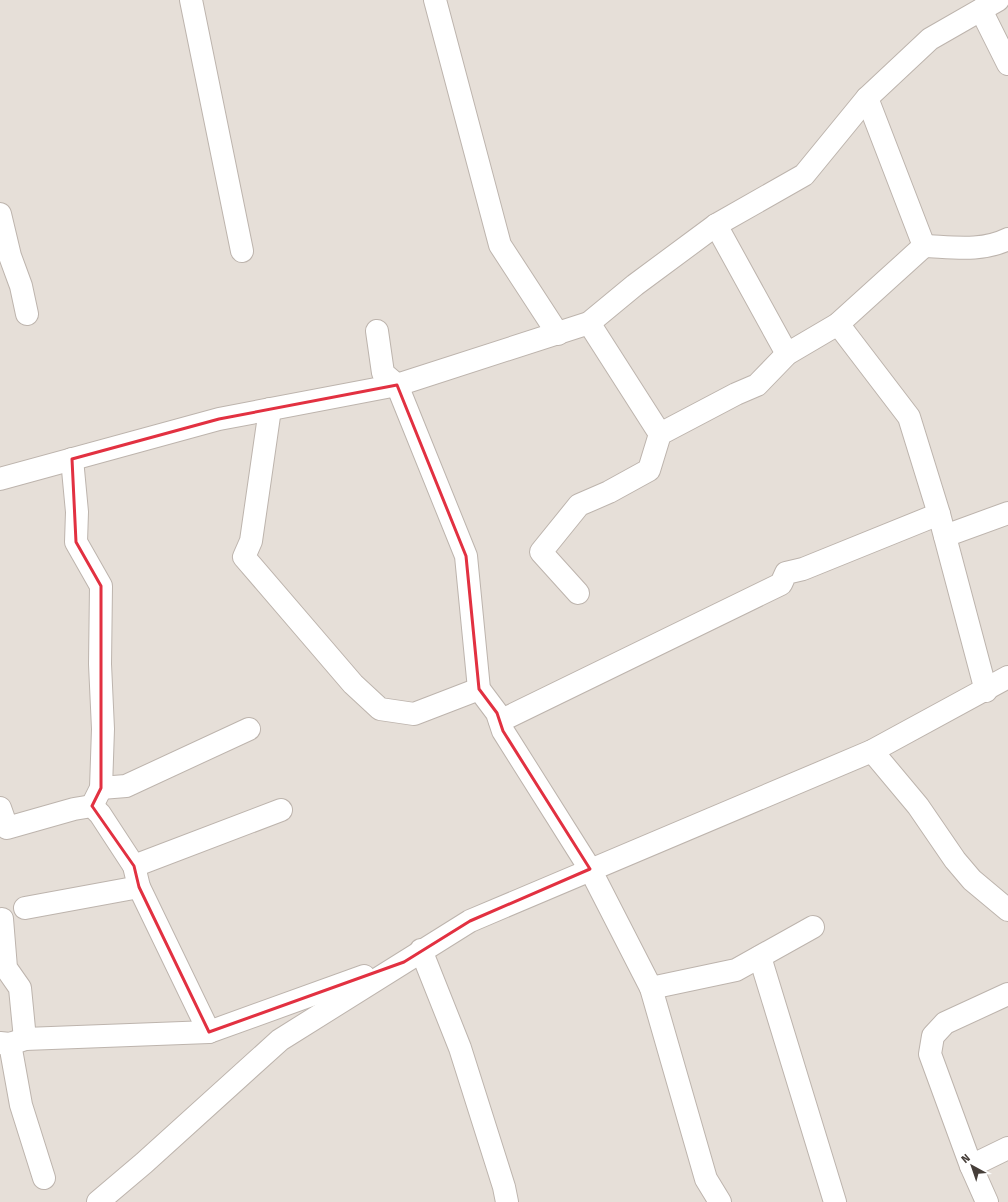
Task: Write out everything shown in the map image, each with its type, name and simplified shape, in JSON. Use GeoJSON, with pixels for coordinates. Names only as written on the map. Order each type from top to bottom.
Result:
{"type":"FeatureCollection","features":[{"type":"Feature","properties":{"kind":"street"},"geometry":{"type":"LineString","coordinates":[[191,0],[242,251]]}},
{"type":"Feature","properties":{"kind":"street"},"geometry":{"type":"LineString","coordinates":[[435,0],[500,245],[558,334]]}},
{"type":"Feature","properties":{"kind":"street"},"geometry":{"type":"LineString","coordinates":[[0,479],[219,418],[397,385],[589,323],[635,285],[716,225],[804,175],[867,98],[930,39],[990,5],[1008,64]]}},
{"type":"Feature","properties":{"kind":"street"},"geometry":{"type":"LineString","coordinates":[[867,98],[924,246]]}},
{"type":"Feature","properties":{"kind":"street"},"geometry":{"type":"LineString","coordinates":[[0,214],[10,256],[21,286],[27,314]]}},
{"type":"Feature","properties":{"kind":"street"},"geometry":{"type":"LineString","coordinates":[[716,225],[787,354]]}},
{"type":"Feature","properties":{"kind":"street"},"geometry":{"type":"LineString","coordinates":[[578,593],[541,552],[579,505],[609,492],[649,470],[660,434],[736,394],[757,385],[787,354],[838,324],[924,246],[974,248],[998,244],[1008,239]]}},
{"type":"Feature","properties":{"kind":"street"},"geometry":{"type":"LineString","coordinates":[[589,323],[660,434]]}},
{"type":"Feature","properties":{"kind":"street"},"geometry":{"type":"LineString","coordinates":[[838,324],[909,418],[939,514],[986,691]]}},
{"type":"Feature","properties":{"kind":"street"},"geometry":{"type":"LineString","coordinates":[[377,331],[383,373],[397,385],[466,556],[479,689],[497,713],[503,731],[590,869],[651,988],[706,1179],[720,1202]]}},
{"type":"Feature","properties":{"kind":"street"},"geometry":{"type":"LineString","coordinates":[[270,409],[251,541],[244,557],[353,684],[380,709],[414,714],[479,689]]}},
{"type":"Feature","properties":{"kind":"street"},"geometry":{"type":"LineString","coordinates":[[72,459],[77,512],[76,542],[101,586],[100,664],[103,729],[96,797],[100,814],[136,876],[209,1032]]}},
{"type":"Feature","properties":{"kind":"street"},"geometry":{"type":"LineString","coordinates":[[945,536],[1008,512]]}},
{"type":"Feature","properties":{"kind":"street"},"geometry":{"type":"LineString","coordinates":[[500,722],[781,584],[786,573],[803,569],[939,514]]}},
{"type":"Feature","properties":{"kind":"street"},"geometry":{"type":"LineString","coordinates":[[98,1202],[144,1163],[280,1040],[470,921],[872,751],[1008,678]]}},
{"type":"Feature","properties":{"kind":"street"},"geometry":{"type":"LineString","coordinates":[[0,808],[7,828],[74,808],[96,797],[126,786],[249,729]]}},
{"type":"Feature","properties":{"kind":"street"},"geometry":{"type":"LineString","coordinates":[[872,751],[918,806],[955,860],[972,880],[1008,910]]}},
{"type":"Feature","properties":{"kind":"street"},"geometry":{"type":"LineString","coordinates":[[25,908],[136,876],[281,810]]}},
{"type":"Feature","properties":{"kind":"street"},"geometry":{"type":"LineString","coordinates":[[2,919],[6,968],[20,988],[12,1042],[21,1105],[44,1178]]}},
{"type":"Feature","properties":{"kind":"street"},"geometry":{"type":"LineString","coordinates":[[651,988],[736,970],[813,927]]}},
{"type":"Feature","properties":{"kind":"street"},"geometry":{"type":"LineString","coordinates":[[12,1042],[209,1032],[413,956]]}},
{"type":"Feature","properties":{"kind":"street"},"geometry":{"type":"LineString","coordinates":[[413,956],[460,1048],[504,1187],[507,1202]]}},
{"type":"Feature","properties":{"kind":"street"},"geometry":{"type":"LineString","coordinates":[[760,957],[835,1202]]}},
{"type":"Feature","properties":{"kind":"street"},"geometry":{"type":"LineString","coordinates":[[987,1202],[971,1166],[930,1054],[933,1036],[945,1023],[1008,994]]}},
{"type":"Feature","properties":{"kind":"street"},"geometry":{"type":"LineString","coordinates":[[971,1166],[1008,1148]]}},
{"type":"Feature","properties":{"kind":"street"},"geometry":{"type":"LineString","coordinates":[[844,1202],[851,1202]]}},
{"type":"Feature","properties":{"kind":"highlighted area"},"geometry":{"type":"Polygon","coordinates":[[[397,385],[466,556],[479,689],[497,713],[503,731],[590,869],[470,921],[404,962],[209,1032],[139,887],[134,866],[92,806],[101,788],[101,586],[76,542],[72,459],[219,419],[397,385]]]}},
{"type":"Feature","properties":{"kind":"shaded area"},"geometry":{"type":"Polygon","coordinates":[[[0,0],[1008,0],[1008,1202],[0,1202],[0,0]]]}}]}
